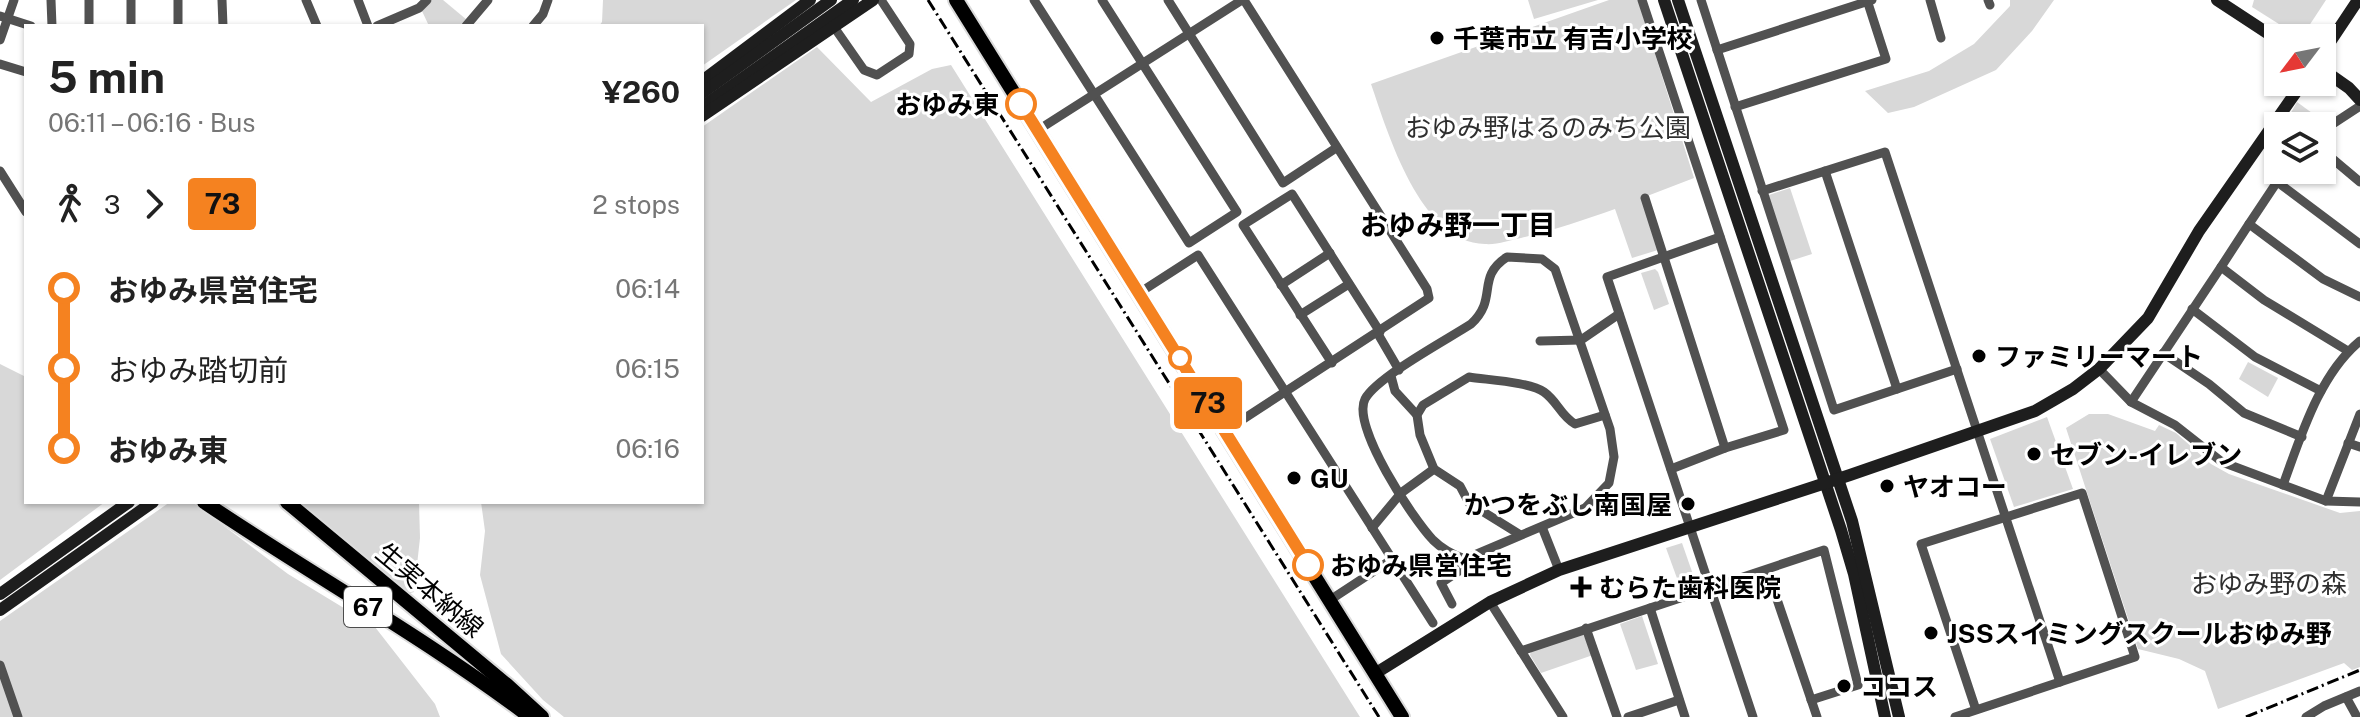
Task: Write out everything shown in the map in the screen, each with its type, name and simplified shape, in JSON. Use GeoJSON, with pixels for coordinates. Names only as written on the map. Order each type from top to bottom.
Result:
{"type":"FeatureCollection","features":[{"type":"Feature","properties":{"kind":"main road"},"geometry":{"type":"LineString","coordinates":[[956,0],[1402,717]]}},
{"type":"Feature","properties":{"kind":"main road","name":"生実本納線"},"geometry":{"type":"LineString","coordinates":[[207,504],[420,640],[530,717]]}},
{"type":"Feature","properties":{"kind":"main road","name":"生実本納線"},"geometry":{"type":"LineString","coordinates":[[289,504],[542,717]]}},
{"type":"Feature","properties":{"kind":"street"},"geometry":{"type":"LineString","coordinates":[[0,40],[4,17],[14,0]]}},
{"type":"Feature","properties":{"kind":"street"},"geometry":{"type":"LineString","coordinates":[[51,0],[52,24]]}},
{"type":"Feature","properties":{"kind":"street"},"geometry":{"type":"LineString","coordinates":[[89,0],[89,24]]}},
{"type":"Feature","properties":{"kind":"street"},"geometry":{"type":"LineString","coordinates":[[131,0],[131,24]]}},
{"type":"Feature","properties":{"kind":"street"},"geometry":{"type":"LineString","coordinates":[[178,0],[178,24]]}},
{"type":"Feature","properties":{"kind":"street"},"geometry":{"type":"LineString","coordinates":[[222,0],[223,24]]}},
{"type":"Feature","properties":{"kind":"street"},"geometry":{"type":"LineString","coordinates":[[306,0],[316,24]]}},
{"type":"Feature","properties":{"kind":"street"},"geometry":{"type":"LineString","coordinates":[[358,0],[367,24]]}},
{"type":"Feature","properties":{"kind":"street"},"geometry":{"type":"LineString","coordinates":[[382,24],[419,8],[427,0]]}},
{"type":"Feature","properties":{"kind":"street"},"geometry":{"type":"LineString","coordinates":[[468,24],[488,0]]}},
{"type":"Feature","properties":{"kind":"street"},"geometry":{"type":"LineString","coordinates":[[535,24],[543,14],[548,0]]}},
{"type":"Feature","properties":{"kind":"street"},"geometry":{"type":"LineString","coordinates":[[704,80],[810,0]]}},
{"type":"Feature","properties":{"kind":"street"},"geometry":{"type":"LineString","coordinates":[[704,92],[831,0]]}},
{"type":"Feature","properties":{"kind":"street"},"geometry":{"type":"LineString","coordinates":[[704,106],[853,0]]}},
{"type":"Feature","properties":{"kind":"street"},"geometry":{"type":"LineString","coordinates":[[704,115],[873,0]]}},
{"type":"Feature","properties":{"kind":"street"},"geometry":{"type":"LineString","coordinates":[[834,27],[864,70],[877,75],[909,54],[910,44],[881,0]]}},
{"type":"Feature","properties":{"kind":"street"},"geometry":{"type":"LineString","coordinates":[[1034,0],[1189,243],[1237,212],[1102,0]]}},
{"type":"Feature","properties":{"kind":"street"},"geometry":{"type":"LineString","coordinates":[[1168,0],[1283,183],[1336,148]]}},
{"type":"Feature","properties":{"kind":"street"},"geometry":{"type":"LineString","coordinates":[[1038,130],[1243,0],[1428,294],[1426,302],[1225,431]]}},
{"type":"Feature","properties":{"kind":"street"},"geometry":{"type":"LineString","coordinates":[[1642,0],[1784,430],[1671,469]]}},
{"type":"Feature","properties":{"kind":"street"},"geometry":{"type":"LineString","coordinates":[[1664,0],[1854,574],[1885,717]]}},
{"type":"Feature","properties":{"kind":"street"},"geometry":{"type":"LineString","coordinates":[[1678,0],[1838,479],[1863,562],[1899,717]]}},
{"type":"Feature","properties":{"kind":"street"},"geometry":{"type":"LineString","coordinates":[[1701,0],[1834,410],[1957,369]]}},
{"type":"Feature","properties":{"kind":"street"},"geometry":{"type":"LineString","coordinates":[[1717,50],[1869,0],[1886,59],[1735,107]]}},
{"type":"Feature","properties":{"kind":"street"},"geometry":{"type":"LineString","coordinates":[[1930,0],[1941,38]]}},
{"type":"Feature","properties":{"kind":"street"},"geometry":{"type":"LineString","coordinates":[[2217,0],[2264,31]]}},
{"type":"Feature","properties":{"kind":"street"},"geometry":{"type":"LineString","coordinates":[[2336,33],[2358,0]]}},
{"type":"Feature","properties":{"kind":"street"},"geometry":{"type":"LineString","coordinates":[[4,17],[25,24]]}},
{"type":"Feature","properties":{"kind":"street"},"geometry":{"type":"LineString","coordinates":[[0,64],[24,71]]}},
{"type":"Feature","properties":{"kind":"street"},"geometry":{"type":"LineString","coordinates":[[2336,79],[2349,88],[2360,103],[2336,121]]}},
{"type":"Feature","properties":{"kind":"street"},"geometry":{"type":"LineString","coordinates":[[1376,673],[1490,602],[1559,570],[2035,411],[2073,389],[2099,369],[2148,318],[2199,231],[2293,96]]}},
{"type":"Feature","properties":{"kind":"street"},"geometry":{"type":"LineString","coordinates":[[1762,191],[1885,152],[2060,682]]}},
{"type":"Feature","properties":{"kind":"street"},"geometry":{"type":"LineString","coordinates":[[2336,162],[2360,182]]}},
{"type":"Feature","properties":{"kind":"street"},"geometry":{"type":"LineString","coordinates":[[0,171],[24,209]]}},
{"type":"Feature","properties":{"kind":"street"},"geometry":{"type":"LineString","coordinates":[[1825,171],[1897,389]]}},
{"type":"Feature","properties":{"kind":"street"},"geometry":{"type":"LineString","coordinates":[[2131,402],[2274,184]]}},
{"type":"Feature","properties":{"kind":"street"},"geometry":{"type":"LineString","coordinates":[[2280,184],[2360,244]]}},
{"type":"Feature","properties":{"kind":"street"},"geometry":{"type":"LineString","coordinates":[[1332,363],[1243,225],[1292,194],[1379,333],[1395,373],[1395,391],[1417,415],[1420,435],[1434,469],[1460,486],[1469,503],[1519,534]]}},
{"type":"Feature","properties":{"kind":"street"},"geometry":{"type":"LineString","coordinates":[[1645,198],[1725,448]]}},
{"type":"Feature","properties":{"kind":"street"},"geometry":{"type":"LineString","coordinates":[[2249,224],[2323,279],[2360,297]]}},
{"type":"Feature","properties":{"kind":"street"},"geometry":{"type":"LineString","coordinates":[[1720,237],[1607,277],[1753,717]]}},
{"type":"Feature","properties":{"kind":"street"},"geometry":{"type":"LineString","coordinates":[[1281,285],[1330,253]]}},
{"type":"Feature","properties":{"kind":"street"},"geometry":{"type":"LineString","coordinates":[[1139,293],[1198,255],[1433,623]]}},
{"type":"Feature","properties":{"kind":"street"},"geometry":{"type":"LineString","coordinates":[[1452,604],[1441,583],[1459,571],[1465,559],[1585,508],[1609,483],[1614,457],[1610,429],[1555,269],[1542,259],[1507,257],[1495,265],[1489,277],[1486,306],[1481,315],[1395,373],[1363,401],[1362,413],[1371,446],[1401,493],[1433,540],[1446,551],[1465,559]]}},
{"type":"Feature","properties":{"kind":"street"},"geometry":{"type":"LineString","coordinates":[[2221,267],[2264,300],[2348,351]]}},
{"type":"Feature","properties":{"kind":"street"},"geometry":{"type":"LineString","coordinates":[[1300,315],[1349,284]]}},
{"type":"Feature","properties":{"kind":"street"},"geometry":{"type":"LineString","coordinates":[[2192,309],[2255,357],[2321,391]]}},
{"type":"Feature","properties":{"kind":"street"},"geometry":{"type":"LineString","coordinates":[[1540,341],[1581,340],[1619,314]]}},
{"type":"Feature","properties":{"kind":"street"},"geometry":{"type":"LineString","coordinates":[[2283,485],[2321,391],[2348,351],[2360,341]]}},
{"type":"Feature","properties":{"kind":"street"},"geometry":{"type":"LineString","coordinates":[[2163,353],[2209,384],[2244,413],[2302,437]]}},
{"type":"Feature","properties":{"kind":"street"},"geometry":{"type":"LineString","coordinates":[[2099,369],[2131,402],[2175,425],[2222,462],[2326,501],[2360,502]]}},
{"type":"Feature","properties":{"kind":"street"},"geometry":{"type":"LineString","coordinates":[[1417,415],[1423,405],[1469,377],[1542,390],[1564,417],[1575,424],[1605,415]]}},
{"type":"Feature","properties":{"kind":"street"},"geometry":{"type":"LineString","coordinates":[[2326,501],[2360,414]]}},
{"type":"Feature","properties":{"kind":"street"},"geometry":{"type":"LineString","coordinates":[[2348,443],[2360,447]]}},
{"type":"Feature","properties":{"kind":"street"},"geometry":{"type":"LineString","coordinates":[[1372,528],[1401,493],[1434,469]]}},
{"type":"Feature","properties":{"kind":"street"},"geometry":{"type":"LineString","coordinates":[[1955,717],[1976,710],[2060,682],[2135,657],[2082,493],[1921,544],[1976,710]]}},
{"type":"Feature","properties":{"kind":"street"},"geometry":{"type":"LineString","coordinates":[[0,594],[126,504]]}},
{"type":"Feature","properties":{"kind":"street"},"geometry":{"type":"LineString","coordinates":[[0,610],[150,504]]}},
{"type":"Feature","properties":{"kind":"street"},"geometry":{"type":"LineString","coordinates":[[1542,527],[1559,570]]}},
{"type":"Feature","properties":{"kind":"street"},"geometry":{"type":"LineString","coordinates":[[1521,651],[1824,550],[1858,685],[1811,700]]}},
{"type":"Feature","properties":{"kind":"street"},"geometry":{"type":"LineString","coordinates":[[1330,600],[1391,560]]}},
{"type":"Feature","properties":{"kind":"street"},"geometry":{"type":"LineString","coordinates":[[1767,570],[1817,717]]}},
{"type":"Feature","properties":{"kind":"street"},"geometry":{"type":"LineString","coordinates":[[1490,602],[1563,717]]}},
{"type":"Feature","properties":{"kind":"street"},"geometry":{"type":"LineString","coordinates":[[1650,608],[1685,717]]}},
{"type":"Feature","properties":{"kind":"street"},"geometry":{"type":"LineString","coordinates":[[1586,628],[1617,717]]}},
{"type":"Feature","properties":{"kind":"street"},"geometry":{"type":"LineString","coordinates":[[0,665],[18,717]]}},
{"type":"Feature","properties":{"kind":"street"},"geometry":{"type":"LineString","coordinates":[[2306,717],[2360,691]]}},
{"type":"Feature","properties":{"kind":"street"},"geometry":{"type":"LineString","coordinates":[[2346,697],[2357,717]]}},
{"type":"Feature","properties":{"kind":"street"},"geometry":{"type":"LineString","coordinates":[[1628,717],[1679,700]]}},
{"type":"Feature","properties":{"kind":"green space"},"geometry":{"type":"Polygon","coordinates":[[[432,0],[443,0],[467,20],[464,24],[428,24],[422,11],[432,0]]]}},
{"type":"Feature","properties":{"kind":"green space"},"geometry":{"type":"Polygon","coordinates":[[[603,0],[796,0],[704,65],[704,24],[600,24],[603,0]]]}},
{"type":"Feature","properties":{"kind":"green space"},"geometry":{"type":"Polygon","coordinates":[[[1528,0],[1598,0],[1534,19],[1528,0]]]}},
{"type":"Feature","properties":{"kind":"green space","name":"おゆみ野はるのみち公園"},"geometry":{"type":"Polygon","coordinates":[[[1609,0],[1638,0],[1694,178],[1642,198],[1658,250],[1632,258],[1615,209],[1545,232],[1494,244],[1462,239],[1442,225],[1410,182],[1397,156],[1371,84],[1609,0]]]}},
{"type":"Feature","properties":{"kind":"green space"},"geometry":{"type":"Polygon","coordinates":[[[2010,0],[2054,0],[2032,31],[1996,70],[1914,107],[1888,113],[1865,91],[1929,71],[1974,44],[2010,6],[2010,0]]]}},
{"type":"Feature","properties":{"kind":"green space"},"geometry":{"type":"Polygon","coordinates":[[[2254,0],[2326,0],[2310,24],[2279,24],[2252,7],[2254,0]]]}},
{"type":"Feature","properties":{"kind":"green space"},"geometry":{"type":"Polygon","coordinates":[[[817,47],[871,102],[932,69],[951,65],[1360,717],[564,717],[543,700],[501,654],[480,575],[485,531],[481,504],[704,504],[704,126],[817,47]]]}},
{"type":"Feature","properties":{"kind":"green space"},"geometry":{"type":"Polygon","coordinates":[[[2297,102],[2311,112],[2291,112],[2297,102]]]}},
{"type":"Feature","properties":{"kind":"green space"},"geometry":{"type":"Polygon","coordinates":[[[1790,188],[1812,254],[1787,262],[1766,196],[1790,188]]]}},
{"type":"Feature","properties":{"kind":"green space"},"geometry":{"type":"Polygon","coordinates":[[[1655,269],[1669,304],[1654,310],[1641,273],[1655,269]]]}},
{"type":"Feature","properties":{"kind":"green space"},"geometry":{"type":"Polygon","coordinates":[[[2248,362],[2278,378],[2268,397],[2239,379],[2248,362]]]}},
{"type":"Feature","properties":{"kind":"green space"},"geometry":{"type":"Polygon","coordinates":[[[0,364],[24,376],[24,504],[102,504],[0,580],[0,364]]]}},
{"type":"Feature","properties":{"kind":"green space","name":"おゆみ野の森"},"geometry":{"type":"Polygon","coordinates":[[[2089,414],[2108,414],[2155,431],[2159,425],[2176,433],[2211,464],[2229,474],[2340,513],[2360,511],[2360,667],[2352,670],[2344,663],[2218,709],[2205,671],[2179,659],[2138,649],[2066,428],[2089,414]]]}},
{"type":"Feature","properties":{"kind":"green space"},"geometry":{"type":"Polygon","coordinates":[[[2047,417],[2073,489],[2014,507],[1990,439],[2047,417]]]}},
{"type":"Feature","properties":{"kind":"green space"},"geometry":{"type":"Polygon","coordinates":[[[167,504],[195,504],[288,574],[375,627],[435,704],[440,717],[0,717],[0,621],[167,504]]]}},
{"type":"Feature","properties":{"kind":"green space"},"geometry":{"type":"Polygon","coordinates":[[[300,504],[419,504],[420,538],[414,592],[407,594],[300,504]]]}},
{"type":"Feature","properties":{"kind":"green space"},"geometry":{"type":"Polygon","coordinates":[[[1682,543],[1697,586],[1682,592],[1666,548],[1682,543]]]}},
{"type":"Feature","properties":{"kind":"green space"},"geometry":{"type":"Polygon","coordinates":[[[1642,616],[1658,664],[1636,670],[1620,624],[1642,616]]]}},
{"type":"Feature","properties":{"kind":"green space"},"geometry":{"type":"Polygon","coordinates":[[[1583,634],[1593,655],[1541,673],[1530,655],[1531,651],[1583,634]]]}},
{"type":"Feature","properties":{"kind":"railway"},"geometry":{"type":"LineString","coordinates":[[928,0],[1379,717]]}},
{"type":"Feature","properties":{"kind":"railway"},"geometry":{"type":"LineString","coordinates":[[2246,717],[2360,670]]}},
{"type":"Feature","properties":{"kind":"bus line","name":"73"},"geometry":{"type":"LineString","coordinates":[[1021,104],[1308,565]]}},
{"type":"Feature","properties":{"kind":"place","name":"千葉市立 有吉小学校"},"geometry":{"type":"Point","coordinates":[1437,38]}},
{"type":"Feature","properties":{"kind":"place","name":"おゆみ東"},"geometry":{"type":"Point","coordinates":[1021,104]}},
{"type":"Feature","properties":{"kind":"place","name":"ファミリーマート"},"geometry":{"type":"Point","coordinates":[1979,356]}},
{"type":"Feature","properties":{"kind":"place","name":"セブン-イレブン"},"geometry":{"type":"Point","coordinates":[2034,454]}},
{"type":"Feature","properties":{"kind":"place","name":"GU"},"geometry":{"type":"Point","coordinates":[1294,478]}},
{"type":"Feature","properties":{"kind":"place","name":"ヤオコー"},"geometry":{"type":"Point","coordinates":[1887,486]}},
{"type":"Feature","properties":{"kind":"place","name":"かつをぶし南国屋"},"geometry":{"type":"Point","coordinates":[1688,504]}},
{"type":"Feature","properties":{"kind":"place","name":"おゆみ県営住宅"},"geometry":{"type":"Point","coordinates":[1308,565]}},
{"type":"Feature","properties":{"kind":"place","name":"むらた歯科医院"},"geometry":{"type":"Point","coordinates":[1581,587]}},
{"type":"Feature","properties":{"kind":"place","name":"JSSスイミングスクールおゆみ野"},"geometry":{"type":"Point","coordinates":[1931,633]}},
{"type":"Feature","properties":{"kind":"place","name":"ココス"},"geometry":{"type":"Point","coordinates":[1844,686]}},
{"type":"Feature","properties":{"kind":"district","name":"おゆみ野一丁目"},"geometry":{"type":"Point","coordinates":[1458,224]}}]}
